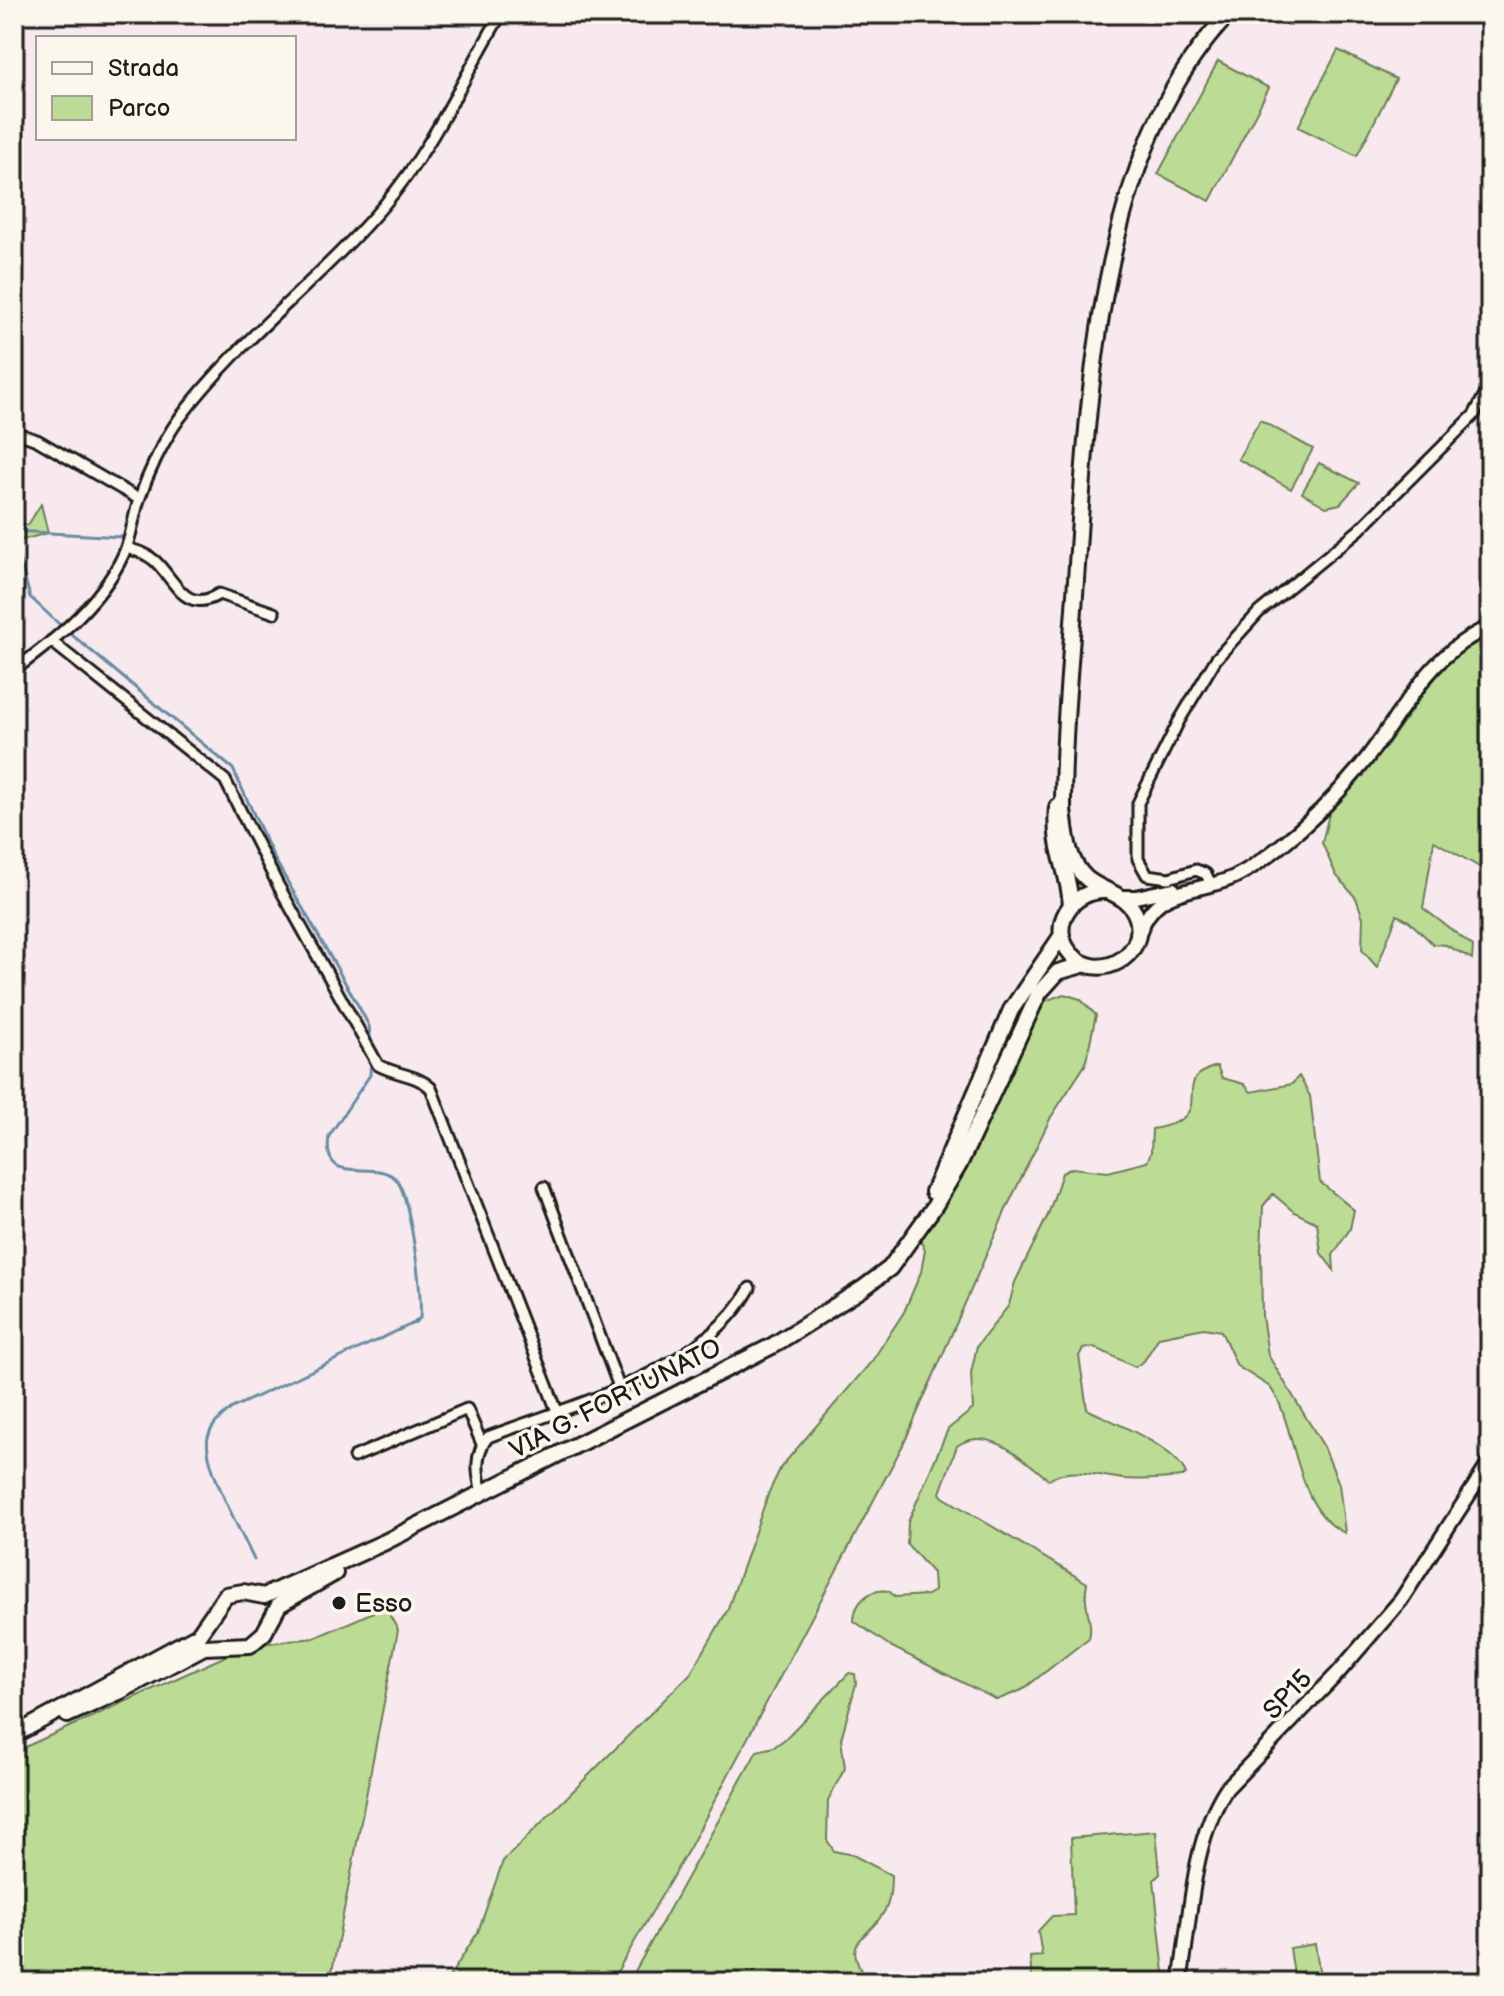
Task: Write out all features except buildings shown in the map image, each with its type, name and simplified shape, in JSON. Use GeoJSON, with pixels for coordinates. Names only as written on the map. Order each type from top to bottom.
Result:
{"type":"FeatureCollection","features":[{"type":"Feature","properties":{"kind":"main road"},"geometry":{"type":"LineString","coordinates":[[1105,891],[1089,892],[1071,905],[1064,916],[1062,935],[1070,953],[1086,964],[1102,967],[1117,963],[1129,953],[1138,936],[1135,914],[1121,897],[1105,891],[1084,876],[1070,851],[1063,810],[1086,432],[1113,253],[1133,183],[1155,127],[1180,78],[1229,14]]}},
{"type":"Feature","properties":{"kind":"main road"},"geometry":{"type":"LineString","coordinates":[[1063,779],[1054,834],[1069,883],[1071,905]]}},
{"type":"Feature","properties":{"kind":"main road","name":"VIA G. FORTUNATO"},"geometry":{"type":"LineString","coordinates":[[862,1289],[912,1230],[926,1206],[1011,1010],[1055,951],[1062,935]]}},
{"type":"Feature","properties":{"kind":"main road","name":"VIA G. FORTUNATO"},"geometry":{"type":"LineString","coordinates":[[385,1542],[772,1346],[890,1268],[934,1207],[959,1165],[1039,993],[1058,972],[1086,964]]}},
{"type":"Feature","properties":{"kind":"main road"},"geometry":{"type":"LineString","coordinates":[[14,1735],[198,1635],[212,1617],[219,1600],[226,1595],[234,1592],[264,1596],[385,1542]]}},
{"type":"Feature","properties":{"kind":"main road"},"geometry":{"type":"LineString","coordinates":[[33,1726],[92,1706],[204,1647],[240,1647],[258,1640],[279,1605],[385,1542]]}},
{"type":"Feature","properties":{"kind":"main road"},"geometry":{"type":"LineString","coordinates":[[252,1594],[264,1607],[267,1624]]}},
{"type":"Feature","properties":{"kind":"main road"},"geometry":{"type":"LineString","coordinates":[[212,1617],[216,1635],[231,1646]]}},
{"type":"Feature","properties":{"kind":"street"},"geometry":{"type":"LineString","coordinates":[[14,670],[83,613],[126,548],[139,499],[176,422],[209,381],[346,249],[405,178],[422,154],[501,14]]}},
{"type":"Feature","properties":{"kind":"street"},"geometry":{"type":"LineString","coordinates":[[1211,884],[1206,874],[1196,870],[1169,878],[1147,875],[1141,868],[1137,851],[1138,803],[1198,686],[1233,638],[1259,612],[1359,530],[1474,415],[1490,385]]}},
{"type":"Feature","properties":{"kind":"street"},"geometry":{"type":"LineString","coordinates":[[14,432],[37,440],[139,499]]}},
{"type":"Feature","properties":{"kind":"street"},"geometry":{"type":"LineString","coordinates":[[126,548],[153,559],[186,598],[198,602],[219,594],[274,613]]}},
{"type":"Feature","properties":{"kind":"street"},"geometry":{"type":"LineString","coordinates":[[1138,936],[1153,906],[1196,888],[1233,878],[1281,846],[1359,769],[1432,668],[1468,636],[1490,627]]}},
{"type":"Feature","properties":{"kind":"street"},"geometry":{"type":"LineString","coordinates":[[51,641],[225,780],[376,1060],[398,1076],[420,1078],[431,1088],[557,1411]]}},
{"type":"Feature","properties":{"kind":"street"},"geometry":{"type":"LineString","coordinates":[[1121,897],[1196,888]]}},
{"type":"Feature","properties":{"kind":"street"},"geometry":{"type":"LineString","coordinates":[[544,1187],[619,1387]]}},
{"type":"Feature","properties":{"kind":"street"},"geometry":{"type":"LineString","coordinates":[[482,1493],[477,1472],[482,1444],[488,1437],[619,1387],[696,1346],[736,1313],[750,1288]]}},
{"type":"Feature","properties":{"kind":"street"},"geometry":{"type":"LineString","coordinates":[[354,1457],[467,1409],[482,1444]]}},
{"type":"Feature","properties":{"kind":"street","name":"SP15"},"geometry":{"type":"LineString","coordinates":[[1180,1982],[1203,1842],[1214,1807],[1226,1789],[1338,1673],[1401,1600],[1490,1462]]}},
{"type":"Feature","properties":{"kind":"green space"},"geometry":{"type":"Polygon","coordinates":[[[1338,50],[1396,79],[1357,156],[1298,127],[1338,50]]]}},
{"type":"Feature","properties":{"kind":"green space"},"geometry":{"type":"Polygon","coordinates":[[[1218,61],[1269,88],[1210,201],[1158,174],[1218,61]]]}},
{"type":"Feature","properties":{"kind":"green space"},"geometry":{"type":"Polygon","coordinates":[[[1260,420],[1313,449],[1291,489],[1238,459],[1260,420]]]}},
{"type":"Feature","properties":{"kind":"green space"},"geometry":{"type":"Polygon","coordinates":[[[1319,463],[1359,483],[1340,504],[1326,507],[1302,493],[1319,463]]]}},
{"type":"Feature","properties":{"kind":"green space"},"geometry":{"type":"Polygon","coordinates":[[[41,504],[48,533],[14,542],[14,522],[28,525],[41,504]]]}},
{"type":"Feature","properties":{"kind":"green space"},"geometry":{"type":"Polygon","coordinates":[[[1490,636],[1490,873],[1434,841],[1423,908],[1473,946],[1472,959],[1446,945],[1433,944],[1409,921],[1397,915],[1377,967],[1362,950],[1363,918],[1356,898],[1336,875],[1322,843],[1330,810],[1385,748],[1441,669],[1463,650],[1490,636]]]}},
{"type":"Feature","properties":{"kind":"green space"},"geometry":{"type":"Polygon","coordinates":[[[1064,994],[1080,999],[1096,1015],[1085,1065],[1051,1117],[1008,1205],[905,1441],[690,1847],[611,1982],[446,1982],[478,1932],[503,1861],[691,1673],[727,1611],[769,1492],[781,1467],[872,1361],[904,1312],[921,1272],[925,1250],[917,1234],[1031,1006],[1064,994]]]}},
{"type":"Feature","properties":{"kind":"green space"},"geometry":{"type":"Polygon","coordinates":[[[1217,1066],[1222,1078],[1244,1084],[1251,1092],[1292,1084],[1299,1076],[1310,1096],[1320,1182],[1354,1210],[1350,1229],[1333,1255],[1334,1270],[1321,1253],[1317,1223],[1294,1212],[1273,1194],[1263,1206],[1261,1251],[1262,1316],[1268,1355],[1324,1447],[1339,1484],[1345,1533],[1318,1510],[1309,1493],[1278,1400],[1270,1387],[1237,1366],[1221,1331],[1204,1328],[1159,1337],[1144,1361],[1135,1367],[1094,1347],[1083,1349],[1079,1356],[1087,1409],[1157,1445],[1180,1464],[1186,1474],[1182,1477],[1124,1479],[1066,1473],[1049,1480],[1018,1455],[994,1442],[969,1440],[957,1446],[940,1493],[943,1497],[1087,1583],[1089,1638],[1022,1690],[997,1700],[890,1646],[854,1621],[857,1608],[864,1598],[876,1592],[889,1591],[895,1597],[927,1595],[934,1591],[933,1573],[907,1544],[908,1522],[948,1429],[973,1409],[971,1373],[977,1346],[1009,1305],[1015,1282],[1048,1215],[1062,1173],[1072,1168],[1108,1172],[1147,1162],[1151,1152],[1152,1129],[1174,1123],[1185,1116],[1190,1107],[1194,1080],[1202,1072],[1217,1066]]]}},
{"type":"Feature","properties":{"kind":"green space"},"geometry":{"type":"Polygon","coordinates":[[[385,1607],[398,1630],[330,1982],[14,1982],[14,1752],[250,1645],[314,1638],[385,1607]]]}},
{"type":"Feature","properties":{"kind":"green space"},"geometry":{"type":"Polygon","coordinates":[[[849,1673],[855,1674],[856,1684],[841,1739],[845,1768],[828,1800],[827,1840],[834,1851],[853,1855],[891,1875],[886,1908],[858,1942],[856,1949],[860,1968],[868,1982],[629,1982],[757,1751],[774,1747],[785,1739],[849,1673]]]}},
{"type":"Feature","properties":{"kind":"green space"},"geometry":{"type":"Polygon","coordinates":[[[1156,1831],[1160,1874],[1154,1880],[1165,1982],[1032,1982],[1030,1957],[1042,1956],[1038,1931],[1052,1916],[1074,1915],[1071,1838],[1156,1831]]]}},
{"type":"Feature","properties":{"kind":"green space"},"geometry":{"type":"Polygon","coordinates":[[[1315,1944],[1321,1982],[1295,1982],[1290,1948],[1315,1944]]]}},
{"type":"Feature","properties":{"kind":"waterway"},"geometry":{"type":"LineString","coordinates":[[14,531],[122,537]]}},
{"type":"Feature","properties":{"kind":"waterway"},"geometry":{"type":"LineString","coordinates":[[14,540],[30,597],[59,624]]}},
{"type":"Feature","properties":{"kind":"waterway"},"geometry":{"type":"LineString","coordinates":[[71,634],[233,769],[274,858],[369,1026],[371,1046]]}},
{"type":"Feature","properties":{"kind":"waterway"},"geometry":{"type":"LineString","coordinates":[[254,1560],[211,1464],[208,1437],[212,1428],[232,1408],[420,1318],[414,1245],[401,1187],[395,1178],[386,1173],[341,1167],[333,1162],[329,1152],[329,1136],[370,1075],[371,1057]]}},
{"type":"Feature","properties":{"kind":"place","name":"Esso"},"geometry":{"type":"Point","coordinates":[339,1603]}}]}
